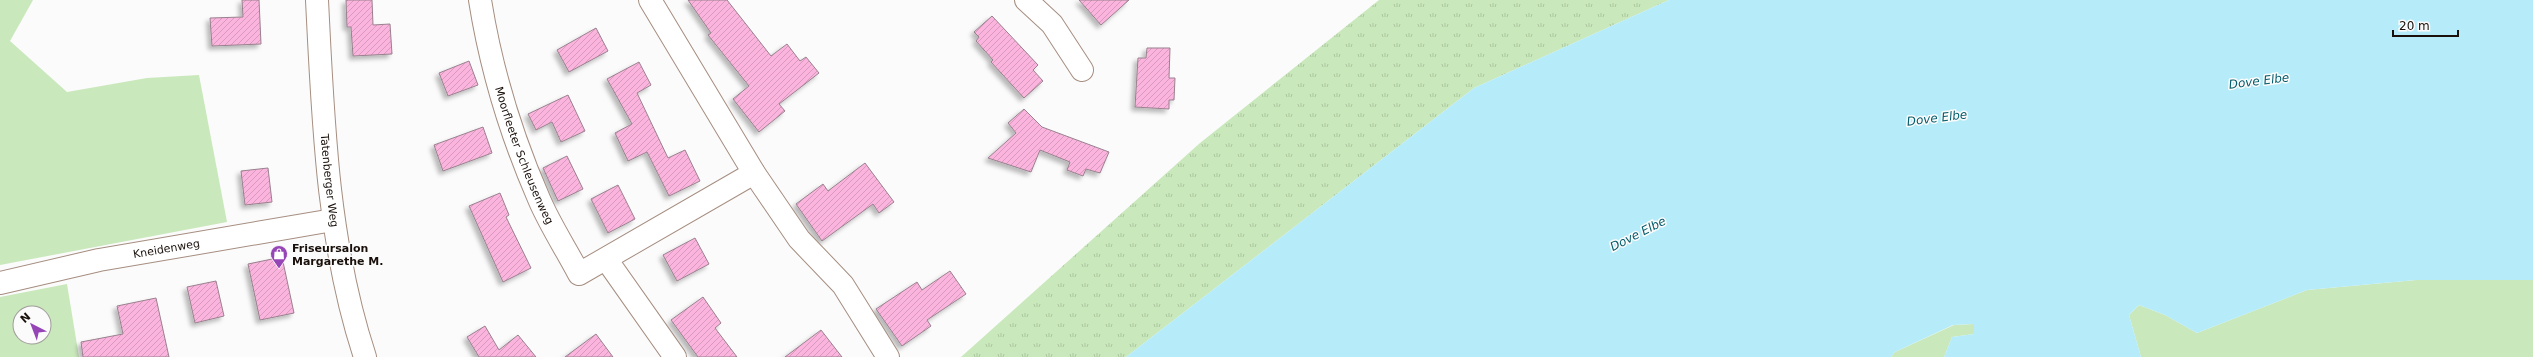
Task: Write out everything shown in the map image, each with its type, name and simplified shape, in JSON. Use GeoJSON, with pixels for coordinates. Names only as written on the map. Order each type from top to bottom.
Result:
{"type":"FeatureCollection","features":[{"type":"Feature","properties":{"kind":"street","name":"Tatenberger Weg"},"geometry":{"type":"LineString","coordinates":[[317,0],[321,88],[333,220],[343,276],[365,357]]}},
{"type":"Feature","properties":{"kind":"street","name":"Moorfleeter Schleusenweg"},"geometry":{"type":"LineString","coordinates":[[480,0],[487,41],[505,113],[539,200],[579,274],[754,173]]}},
{"type":"Feature","properties":{"kind":"street"},"geometry":{"type":"LineString","coordinates":[[650,0],[754,173],[800,240],[843,285],[888,357]]}},
{"type":"Feature","properties":{"kind":"street"},"geometry":{"type":"LineString","coordinates":[[1026,0],[1052,24],[1082,70]]}},
{"type":"Feature","properties":{"kind":"street","name":"Kneidenweg"},"geometry":{"type":"LineString","coordinates":[[0,283],[99,260],[333,220]]}},
{"type":"Feature","properties":{"kind":"street"},"geometry":{"type":"LineString","coordinates":[[606,259],[675,357]]}},
{"type":"Feature","properties":{"kind":"green space"},"geometry":{"type":"Polygon","coordinates":[[[0,0],[33,0],[10,41],[67,92],[147,78],[199,75],[227,222],[0,265],[0,0]]]}},
{"type":"Feature","properties":{"kind":"green space"},"geometry":{"type":"Polygon","coordinates":[[[1379,0],[1669,0],[1474,88],[1126,357],[961,357],[1200,143],[1379,0]]]}},
{"type":"Feature","properties":{"kind":"green space"},"geometry":{"type":"Polygon","coordinates":[[[2416,280],[2533,280],[2533,357],[2141,357],[2129,315],[2139,305],[2165,315],[2197,333],[2307,290],[2416,280]]]}},
{"type":"Feature","properties":{"kind":"green space"},"geometry":{"type":"Polygon","coordinates":[[[67,284],[79,357],[0,357],[0,297],[67,284]]]}},
{"type":"Feature","properties":{"kind":"green space"},"geometry":{"type":"Polygon","coordinates":[[[1974,324],[1974,334],[1952,337],[1944,357],[1891,357],[1895,352],[1954,325],[1974,324]]]}},
{"type":"Feature","properties":{"kind":"water","name":"Dove Elbe"},"geometry":{"type":"Polygon","coordinates":[[[1669,0],[2533,0],[2533,280],[2416,280],[2307,290],[2197,333],[2165,315],[2139,305],[2129,315],[2141,357],[1944,357],[1952,337],[1974,334],[1974,324],[1953,325],[1895,352],[1891,357],[1126,357],[1474,88],[1669,0]]]}},
{"type":"Feature","properties":{"kind":"building"},"geometry":{"type":"Polygon","coordinates":[[[242,0],[259,0],[261,44],[212,46],[210,18],[243,17],[242,0]]]}},
{"type":"Feature","properties":{"kind":"building"},"geometry":{"type":"Polygon","coordinates":[[[346,0],[372,0],[373,25],[390,24],[392,54],[353,56],[351,27],[347,27],[346,0]]]}},
{"type":"Feature","properties":{"kind":"building"},"geometry":{"type":"Polygon","coordinates":[[[688,0],[727,0],[771,56],[787,44],[800,61],[806,57],[819,73],[779,104],[785,111],[759,132],[733,99],[749,86],[708,35],[711,33],[688,0]]]}},
{"type":"Feature","properties":{"kind":"building"},"geometry":{"type":"Polygon","coordinates":[[[1079,0],[1129,0],[1101,25],[1079,0]]]}},
{"type":"Feature","properties":{"kind":"building"},"geometry":{"type":"Polygon","coordinates":[[[992,16],[1038,65],[1033,70],[1043,81],[1024,98],[991,62],[993,60],[976,41],[979,37],[974,32],[992,16]]]}},
{"type":"Feature","properties":{"kind":"building"},"geometry":{"type":"Polygon","coordinates":[[[596,28],[608,51],[569,72],[557,50],[596,28]]]}},
{"type":"Feature","properties":{"kind":"building"},"geometry":{"type":"Polygon","coordinates":[[[1147,48],[1170,48],[1169,78],[1175,78],[1174,100],[1169,100],[1169,109],[1135,107],[1138,58],[1146,58],[1147,48]]]}},
{"type":"Feature","properties":{"kind":"building"},"geometry":{"type":"Polygon","coordinates":[[[469,61],[478,85],[448,96],[439,73],[469,61]]]}},
{"type":"Feature","properties":{"kind":"building"},"geometry":{"type":"Polygon","coordinates":[[[639,62],[651,85],[637,93],[668,158],[685,150],[700,181],[669,196],[647,152],[628,161],[615,133],[632,124],[607,79],[639,62]]]}},
{"type":"Feature","properties":{"kind":"building"},"geometry":{"type":"Polygon","coordinates":[[[568,95],[585,131],[561,142],[552,122],[536,130],[528,114],[568,95]]]}},
{"type":"Feature","properties":{"kind":"building"},"geometry":{"type":"Polygon","coordinates":[[[1024,109],[1042,127],[1109,152],[1100,173],[1086,169],[1083,176],[1067,170],[1070,162],[1040,150],[1031,172],[988,158],[1016,133],[1008,123],[1024,109]]]}},
{"type":"Feature","properties":{"kind":"building"},"geometry":{"type":"Polygon","coordinates":[[[483,127],[492,153],[443,171],[434,145],[483,127]]]}},
{"type":"Feature","properties":{"kind":"building"},"geometry":{"type":"Polygon","coordinates":[[[567,156],[583,189],[558,201],[543,168],[567,156]]]}},
{"type":"Feature","properties":{"kind":"building"},"geometry":{"type":"Polygon","coordinates":[[[865,163],[894,202],[879,213],[873,204],[822,241],[796,204],[823,184],[828,191],[865,163]]]}},
{"type":"Feature","properties":{"kind":"building"},"geometry":{"type":"Polygon","coordinates":[[[268,168],[272,202],[245,205],[241,171],[268,168]]]}},
{"type":"Feature","properties":{"kind":"building"},"geometry":{"type":"Polygon","coordinates":[[[618,185],[635,219],[608,233],[591,199],[618,185]]]}},
{"type":"Feature","properties":{"kind":"building"},"geometry":{"type":"Polygon","coordinates":[[[500,193],[509,215],[506,217],[531,268],[503,282],[469,206],[500,193]]]}},
{"type":"Feature","properties":{"kind":"building"},"geometry":{"type":"Polygon","coordinates":[[[695,238],[709,264],[677,281],[663,255],[695,238]]]}},
{"type":"Feature","properties":{"kind":"building"},"geometry":{"type":"Polygon","coordinates":[[[282,257],[294,313],[260,320],[248,264],[282,257]]]}},
{"type":"Feature","properties":{"kind":"building"},"geometry":{"type":"Polygon","coordinates":[[[950,271],[966,294],[927,320],[931,326],[902,346],[876,309],[917,282],[922,290],[950,271]]]}},
{"type":"Feature","properties":{"kind":"building"},"geometry":{"type":"Polygon","coordinates":[[[216,281],[224,316],[195,323],[187,287],[216,281]]]}},
{"type":"Feature","properties":{"kind":"building"},"geometry":{"type":"Polygon","coordinates":[[[703,297],[721,323],[715,328],[737,357],[698,357],[671,320],[703,297]]]}},
{"type":"Feature","properties":{"kind":"building"},"geometry":{"type":"Polygon","coordinates":[[[156,298],[169,357],[83,357],[81,342],[123,334],[117,306],[156,298]]]}},
{"type":"Feature","properties":{"kind":"building"},"geometry":{"type":"Polygon","coordinates":[[[485,326],[499,350],[518,335],[536,357],[479,357],[467,337],[485,326]]]}},
{"type":"Feature","properties":{"kind":"building"},"geometry":{"type":"Polygon","coordinates":[[[821,330],[842,357],[785,357],[821,330]]]}},
{"type":"Feature","properties":{"kind":"building"},"geometry":{"type":"Polygon","coordinates":[[[596,334],[613,357],[565,357],[596,334]]]}},
{"type":"Feature","properties":{"kind":"place","name":"Friseursalon Margarethe M."},"geometry":{"type":"Point","coordinates":[279,269]}}]}
